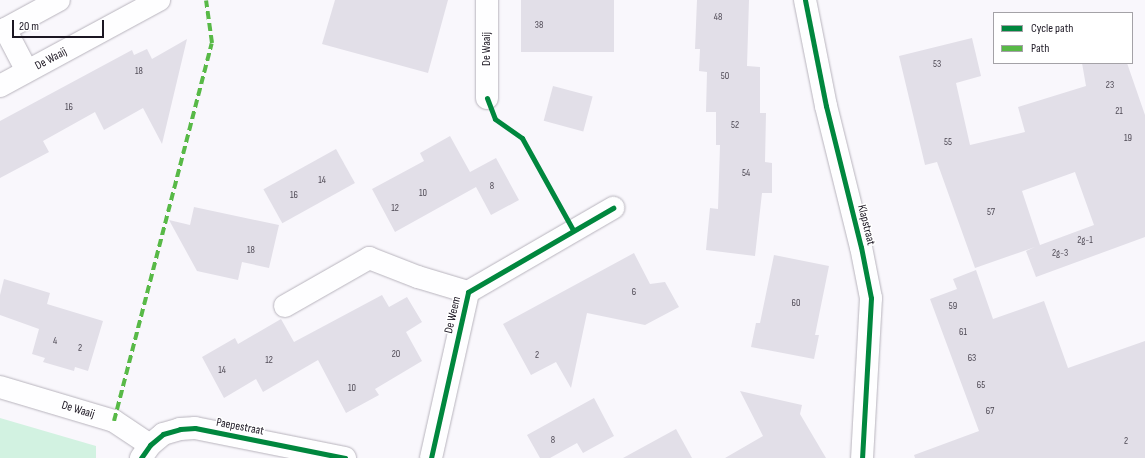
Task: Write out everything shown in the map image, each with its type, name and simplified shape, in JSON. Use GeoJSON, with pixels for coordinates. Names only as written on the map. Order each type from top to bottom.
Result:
{"type":"FeatureCollection","features":[{"type":"Feature","properties":{"kind":"street","name":"De Waaij"},"geometry":{"type":"LineString","coordinates":[[27,71],[3,31],[59,0]]}},
{"type":"Feature","properties":{"kind":"street","name":"De Waaij"},"geometry":{"type":"LineString","coordinates":[[0,86],[159,0]]}},
{"type":"Feature","properties":{"kind":"street","name":"De Waaij"},"geometry":{"type":"LineString","coordinates":[[487,0],[487,98]]}},
{"type":"Feature","properties":{"kind":"street","name":"Klapstraat"},"geometry":{"type":"LineString","coordinates":[[805,0],[826,106],[861,247],[871,298],[862,458]]}},
{"type":"Feature","properties":{"kind":"street","name":"De Weem"},"geometry":{"type":"LineString","coordinates":[[431,458],[468,292],[613,208]]}},
{"type":"Feature","properties":{"kind":"street","name":"De Weem"},"geometry":{"type":"LineString","coordinates":[[285,306],[369,258],[468,292]]}},
{"type":"Feature","properties":{"kind":"street","name":"De Waaij"},"geometry":{"type":"LineString","coordinates":[[0,387],[114,421],[146,451]]}},
{"type":"Feature","properties":{"kind":"street","name":"Paepestraat"},"geometry":{"type":"LineString","coordinates":[[146,451],[163,434],[180,429],[195,428],[345,458]]}},
{"type":"Feature","properties":{"kind":"green space"},"geometry":{"type":"Polygon","coordinates":[[[0,418],[96,446],[96,458],[0,458],[0,418]]]}},
{"type":"Feature","properties":{"kind":"building"},"geometry":{"type":"Polygon","coordinates":[[[335,0],[448,0],[428,73],[322,44],[335,0]]]}},
{"type":"Feature","properties":{"kind":"building"},"geometry":{"type":"Polygon","coordinates":[[[521,0],[614,0],[614,52],[521,52],[521,0]]]}},
{"type":"Feature","properties":{"kind":"building"},"geometry":{"type":"Polygon","coordinates":[[[697,0],[749,0],[747,66],[760,67],[760,113],[766,113],[765,162],[772,163],[772,193],[762,193],[755,256],[706,250],[710,208],[718,209],[720,145],[716,145],[716,112],[706,112],[707,72],[699,71],[700,49],[695,49],[697,0]]]}},
{"type":"Feature","properties":{"kind":"building"},"geometry":{"type":"Polygon","coordinates":[[[972,38],[981,76],[956,83],[970,145],[1025,132],[1018,107],[1086,86],[1082,64],[1127,64],[1145,115],[1145,237],[1036,277],[1026,251],[1035,247],[975,268],[937,162],[925,165],[899,56],[972,38]],[[1075,172],[1022,191],[1040,245],[1094,225],[1075,172]]]}},
{"type":"Feature","properties":{"kind":"building"},"geometry":{"type":"Polygon","coordinates":[[[187,39],[162,144],[143,108],[104,130],[95,112],[43,141],[49,152],[0,178],[0,121],[132,50],[134,55],[147,49],[152,59],[187,39]]]}},
{"type":"Feature","properties":{"kind":"building"},"geometry":{"type":"Polygon","coordinates":[[[553,86],[593,97],[583,131],[544,121],[553,86]]]}},
{"type":"Feature","properties":{"kind":"building"},"geometry":{"type":"Polygon","coordinates":[[[450,136],[470,172],[496,158],[519,200],[491,215],[476,187],[395,232],[372,189],[424,161],[420,153],[450,136]]]}},
{"type":"Feature","properties":{"kind":"building"},"geometry":{"type":"Polygon","coordinates":[[[336,149],[355,183],[282,223],[263,189],[336,149]]]}},
{"type":"Feature","properties":{"kind":"building"},"geometry":{"type":"Polygon","coordinates":[[[194,207],[279,225],[269,268],[242,262],[238,280],[197,271],[169,220],[190,225],[194,207]]]}},
{"type":"Feature","properties":{"kind":"building"},"geometry":{"type":"Polygon","coordinates":[[[634,253],[650,284],[665,282],[679,307],[645,325],[587,313],[571,388],[556,362],[531,375],[503,324],[634,253]]]}},
{"type":"Feature","properties":{"kind":"building"},"geometry":{"type":"Polygon","coordinates":[[[774,255],[829,266],[815,335],[819,335],[814,359],[751,347],[756,323],[760,323],[774,255]]]}},
{"type":"Feature","properties":{"kind":"building"},"geometry":{"type":"Polygon","coordinates":[[[976,270],[993,319],[1044,301],[1068,368],[1145,341],[1145,458],[915,458],[914,455],[979,431],[930,299],[957,289],[953,279],[976,270]]]}},
{"type":"Feature","properties":{"kind":"building"},"geometry":{"type":"Polygon","coordinates":[[[4,279],[50,293],[47,304],[103,321],[88,371],[75,367],[74,371],[43,362],[45,358],[32,354],[39,329],[0,315],[0,295],[4,279]]]}},
{"type":"Feature","properties":{"kind":"building"},"geometry":{"type":"Polygon","coordinates":[[[382,295],[389,307],[407,297],[422,322],[406,332],[422,361],[375,389],[379,395],[346,413],[318,360],[263,392],[256,379],[224,398],[202,357],[235,338],[238,344],[281,319],[294,342],[382,295]]]}},
{"type":"Feature","properties":{"kind":"building"},"geometry":{"type":"Polygon","coordinates":[[[740,391],[802,405],[800,414],[826,458],[725,458],[763,436],[740,391]]]}},
{"type":"Feature","properties":{"kind":"building"},"geometry":{"type":"Polygon","coordinates":[[[594,398],[614,436],[583,453],[577,443],[550,458],[540,458],[527,435],[594,398]]]}},
{"type":"Feature","properties":{"kind":"building"},"geometry":{"type":"Polygon","coordinates":[[[676,429],[692,458],[623,458],[676,429]]]}},
{"type":"Feature","properties":{"kind":"marked path"},"geometry":{"type":"LineString","coordinates":[[114,421],[212,43],[206,0]]}},
{"type":"Feature","properties":{"kind":"cycle path"},"geometry":{"type":"LineString","coordinates":[[805,0],[826,106],[861,247],[871,298],[862,458]]}},
{"type":"Feature","properties":{"kind":"cycle path"},"geometry":{"type":"LineString","coordinates":[[487,98],[495,119],[522,138],[573,230]]}},
{"type":"Feature","properties":{"kind":"cycle path"},"geometry":{"type":"LineString","coordinates":[[431,458],[468,292],[613,208]]}},
{"type":"Feature","properties":{"kind":"cycle path"},"geometry":{"type":"LineString","coordinates":[[141,458],[150,445],[163,434],[180,429],[195,428],[345,458]]}}]}
